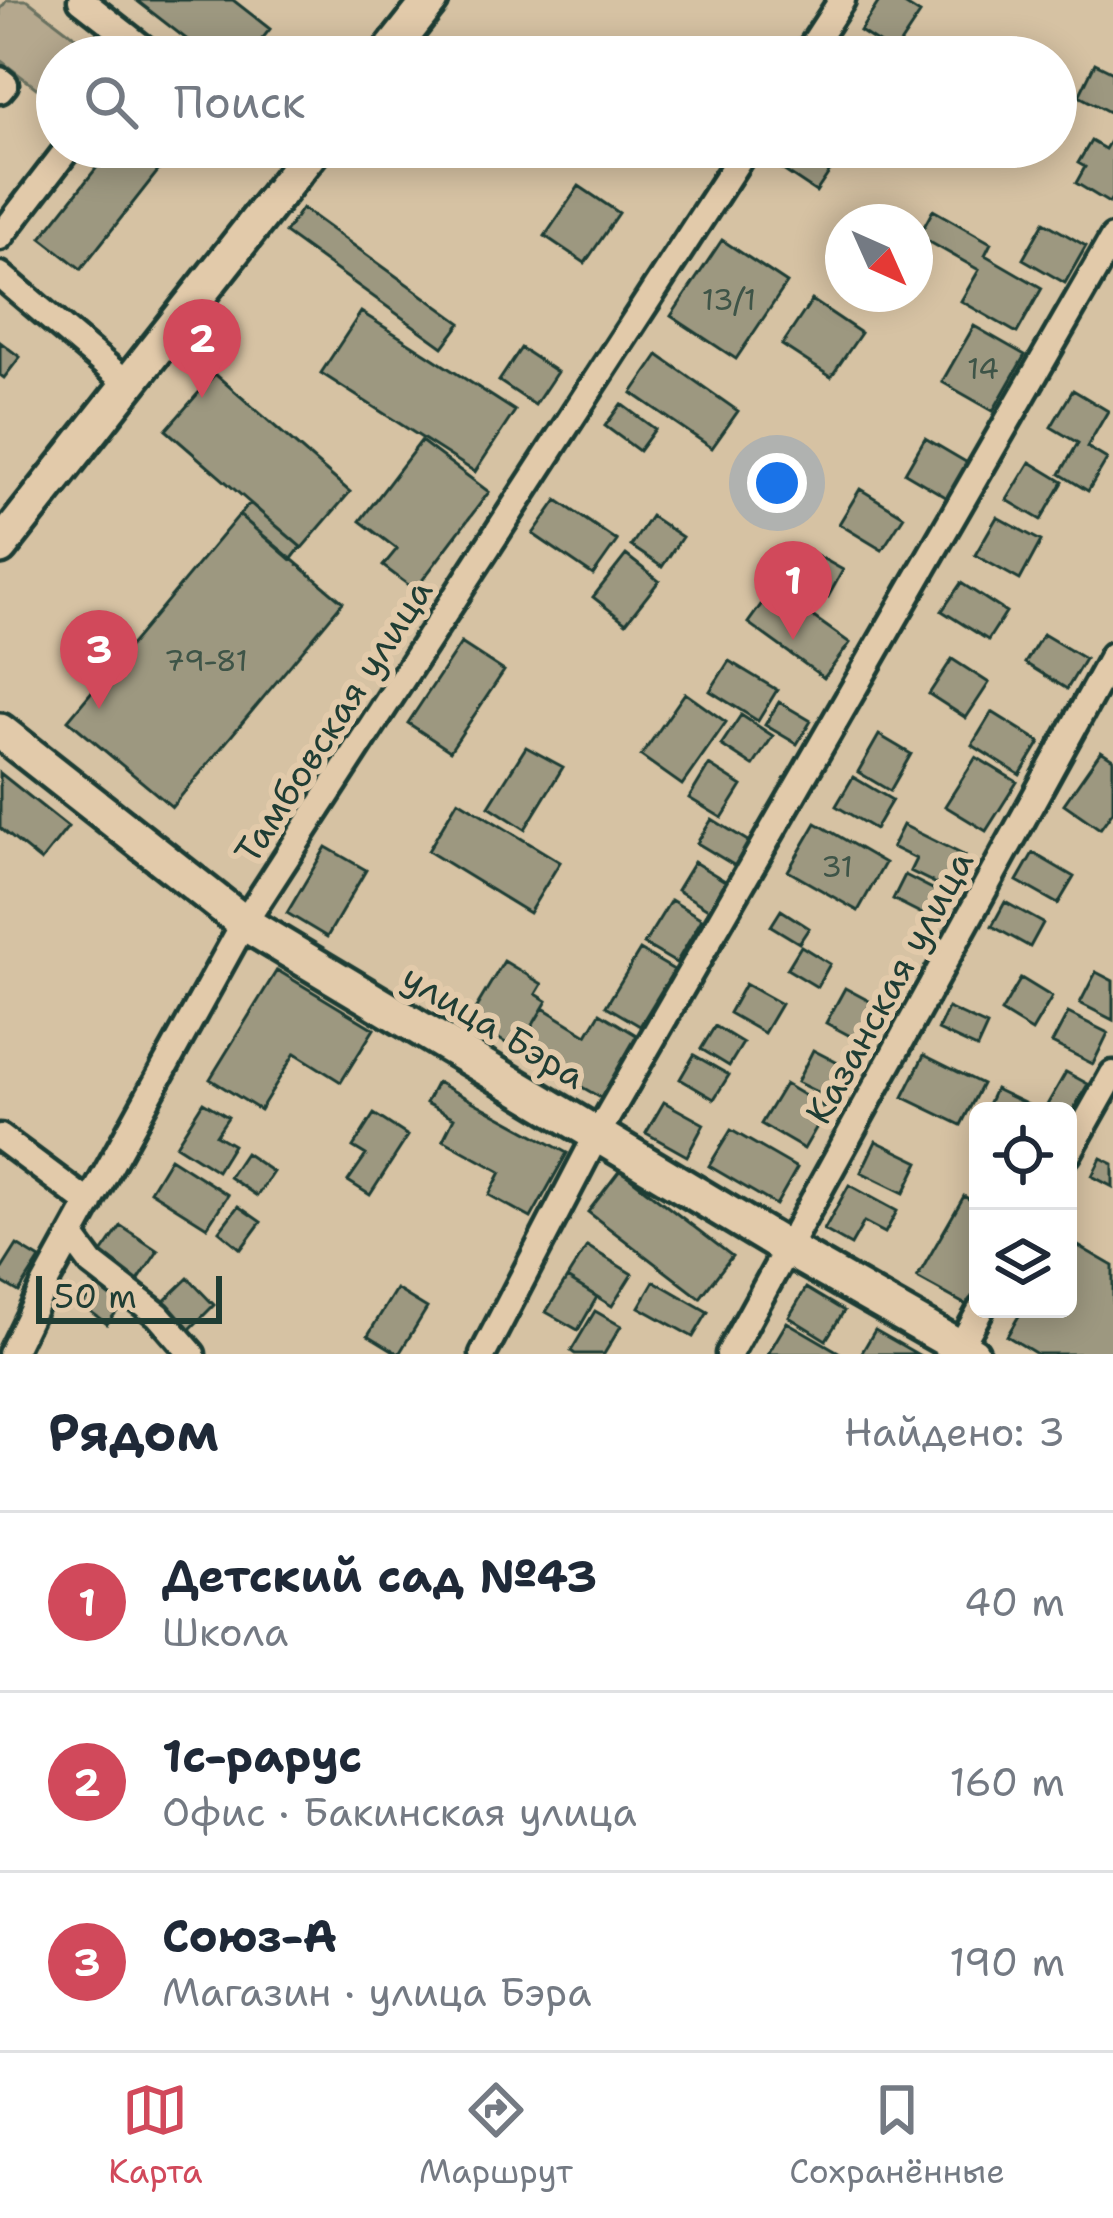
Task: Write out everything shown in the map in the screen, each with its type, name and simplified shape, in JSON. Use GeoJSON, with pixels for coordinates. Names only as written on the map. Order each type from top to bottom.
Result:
{"type":"FeatureCollection","features":[{"type":"Feature","properties":{"kind":"main road"},"geometry":{"type":"LineString","coordinates":[[403,36],[431,0]]}},
{"type":"Feature","properties":{"kind":"main road"},"geometry":{"type":"LineString","coordinates":[[0,547],[298,168]]}},
{"type":"Feature","properties":{"kind":"main road","name":"улица Бэра"},"geometry":{"type":"LineString","coordinates":[[0,731],[244,923],[962,1352]]}},
{"type":"Feature","properties":{"kind":"street"},"geometry":{"type":"LineString","coordinates":[[81,0],[127,36]]}},
{"type":"Feature","properties":{"kind":"street"},"geometry":{"type":"LineString","coordinates":[[819,36],[842,0]]}},
{"type":"Feature","properties":{"kind":"street"},"geometry":{"type":"LineString","coordinates":[[0,80],[4,84],[0,90]]}},
{"type":"Feature","properties":{"kind":"street"},"geometry":{"type":"LineString","coordinates":[[0,237],[53,168]]}},
{"type":"Feature","properties":{"kind":"street","name":"Тамбовская улица"},"geometry":{"type":"LineString","coordinates":[[11,1354],[244,923],[733,168]]}},
{"type":"Feature","properties":{"kind":"street"},"geometry":{"type":"LineString","coordinates":[[484,1354],[598,1133],[1113,238]]}},
{"type":"Feature","properties":{"kind":"street"},"geometry":{"type":"LineString","coordinates":[[0,275],[128,384]]}},
{"type":"Feature","properties":{"kind":"street","name":"Казанская улица"},"geometry":{"type":"LineString","coordinates":[[729,1354],[1113,655]]}},
{"type":"Feature","properties":{"kind":"street"},"geometry":{"type":"LineString","coordinates":[[1077,1138],[1113,1074]]}},
{"type":"Feature","properties":{"kind":"street"},"geometry":{"type":"LineString","coordinates":[[0,1137],[90,1204]]}},
{"type":"Feature","properties":{"kind":"street"},"geometry":{"type":"LineString","coordinates":[[72,1237],[92,1264],[158,1315],[192,1354]]}},
{"type":"Feature","properties":{"kind":"street"},"geometry":{"type":"LineString","coordinates":[[962,1352],[977,1318]]}},
{"type":"Feature","properties":{"kind":"shaded area"},"geometry":{"type":"Polygon","coordinates":[[[7,0],[27,0],[74,36],[36,36],[36,88],[0,60],[0,10],[7,0]]]}},
{"type":"Feature","properties":{"kind":"building"},"geometry":{"type":"Polygon","coordinates":[[[136,0],[233,0],[270,29],[264,36],[182,36],[136,0]]]}},
{"type":"Feature","properties":{"kind":"building"},"geometry":{"type":"Polygon","coordinates":[[[880,0],[898,0],[920,14],[905,36],[868,36],[860,31],[880,0]]]}},
{"type":"Feature","properties":{"kind":"building"},"geometry":{"type":"Polygon","coordinates":[[[1095,63],[1113,72],[1113,114],[1079,96],[1095,63]]]}},
{"type":"Feature","properties":{"kind":"building"},"geometry":{"type":"Polygon","coordinates":[[[1113,136],[1109,203],[1076,183],[1085,167],[1078,163],[1091,141],[1105,149],[1113,136]]]}},
{"type":"Feature","properties":{"kind":"building"},"geometry":{"type":"Polygon","coordinates":[[[96,168],[160,168],[81,269],[41,238],[96,168]]]}},
{"type":"Feature","properties":{"kind":"building"},"geometry":{"type":"Polygon","coordinates":[[[780,168],[832,168],[816,192],[780,168]]]}},
{"type":"Feature","properties":{"kind":"building"},"geometry":{"type":"Polygon","coordinates":[[[579,186],[619,213],[585,263],[545,236],[579,186]]]}},
{"type":"Feature","properties":{"kind":"building"},"geometry":{"type":"Polygon","coordinates":[[[302,208],[461,323],[443,347],[285,233],[302,208]]]}},
{"type":"Feature","properties":{"kind":"building"},"geometry":{"type":"Polygon","coordinates":[[[933,210],[991,243],[985,255],[1042,288],[1017,333],[961,301],[979,270],[933,244],[933,210]]]}},
{"type":"Feature","properties":{"kind":"building"},"geometry":{"type":"Polygon","coordinates":[[[1044,222],[1086,246],[1065,283],[1023,259],[1044,222]]]}},
{"type":"Feature","properties":{"kind":"building"},"geometry":{"type":"Polygon","coordinates":[[[722,240],[787,283],[736,359],[671,316],[722,240]]]}},
{"type":"Feature","properties":{"kind":"building"},"geometry":{"type":"Polygon","coordinates":[[[812,300],[861,333],[831,377],[782,345],[812,300]]]}},
{"type":"Feature","properties":{"kind":"building"},"geometry":{"type":"Polygon","coordinates":[[[361,312],[515,411],[475,472],[321,373],[361,312]]]}},
{"type":"Feature","properties":{"kind":"building"},"geometry":{"type":"Polygon","coordinates":[[[974,326],[1025,355],[993,411],[942,382],[974,326]]]}},
{"type":"Feature","properties":{"kind":"building"},"geometry":{"type":"Polygon","coordinates":[[[0,342],[20,357],[4,378],[0,375],[0,342]]]}},
{"type":"Feature","properties":{"kind":"building"},"geometry":{"type":"Polygon","coordinates":[[[521,348],[557,372],[535,405],[499,381],[521,348]]]}},
{"type":"Feature","properties":{"kind":"building"},"geometry":{"type":"Polygon","coordinates":[[[658,355],[738,411],[712,448],[632,393],[658,355]]]}},
{"type":"Feature","properties":{"kind":"building"},"geometry":{"type":"Polygon","coordinates":[[[215,374],[350,492],[302,548],[166,430],[215,374]]]}},
{"type":"Feature","properties":{"kind":"building"},"geometry":{"type":"Polygon","coordinates":[[[1073,390],[1108,411],[1087,447],[1107,459],[1088,491],[1060,474],[1078,443],[1051,427],[1073,390]]]}},
{"type":"Feature","properties":{"kind":"building"},"geometry":{"type":"Polygon","coordinates":[[[621,404],[655,429],[639,451],[605,426],[621,404]]]}},
{"type":"Feature","properties":{"kind":"building"},"geometry":{"type":"Polygon","coordinates":[[[925,438],[971,465],[951,500],[905,473],[925,438]]]}},
{"type":"Feature","properties":{"kind":"building"},"geometry":{"type":"Polygon","coordinates":[[[421,441],[489,492],[415,590],[383,566],[397,549],[360,521],[421,441]]]}},
{"type":"Feature","properties":{"kind":"building"},"geometry":{"type":"Polygon","coordinates":[[[1030,462],[1063,482],[1041,520],[1007,500],[1030,462]]]}},
{"type":"Feature","properties":{"kind":"building"},"geometry":{"type":"Polygon","coordinates":[[[860,489],[904,516],[882,550],[839,524],[860,489]]]}},
{"type":"Feature","properties":{"kind":"building"},"geometry":{"type":"Polygon","coordinates":[[[557,500],[617,541],[593,575],[533,534],[557,500]]]}},
{"type":"Feature","properties":{"kind":"building"},"geometry":{"type":"Polygon","coordinates":[[[250,503],[301,547],[291,560],[239,515],[250,503]]]}},
{"type":"Feature","properties":{"kind":"building"},"geometry":{"type":"Polygon","coordinates":[[[239,515],[343,602],[172,807],[68,720],[239,515]]]}},
{"type":"Feature","properties":{"kind":"building"},"geometry":{"type":"Polygon","coordinates":[[[651,516],[682,537],[662,567],[631,546],[651,516]]]}},
{"type":"Feature","properties":{"kind":"building"},"geometry":{"type":"Polygon","coordinates":[[[997,517],[1041,541],[1020,580],[975,555],[997,517]]]}},
{"type":"Feature","properties":{"kind":"building"},"geometry":{"type":"Polygon","coordinates":[[[813,553],[843,570],[828,597],[798,580],[813,553]]]}},
{"type":"Feature","properties":{"kind":"building"},"geometry":{"type":"Polygon","coordinates":[[[626,555],[659,581],[626,623],[593,597],[626,555]]]}},
{"type":"Feature","properties":{"kind":"building"},"geometry":{"type":"Polygon","coordinates":[[[961,583],[1006,612],[988,640],[942,611],[961,583]]]}},
{"type":"Feature","properties":{"kind":"building"},"geometry":{"type":"Polygon","coordinates":[[[773,588],[850,643],[824,678],[748,623],[773,588]]]}},
{"type":"Feature","properties":{"kind":"building"},"geometry":{"type":"Polygon","coordinates":[[[1043,634],[1085,659],[1067,689],[1025,663],[1043,634]]]}},
{"type":"Feature","properties":{"kind":"building"},"geometry":{"type":"Polygon","coordinates":[[[461,643],[504,671],[450,751],[408,723],[461,643]]]}},
{"type":"Feature","properties":{"kind":"building"},"geometry":{"type":"Polygon","coordinates":[[[952,659],[989,683],[966,718],[929,694],[952,659]]]}},
{"type":"Feature","properties":{"kind":"building"},"geometry":{"type":"Polygon","coordinates":[[[729,661],[777,690],[758,721],[710,691],[729,661]]]}},
{"type":"Feature","properties":{"kind":"building"},"geometry":{"type":"Polygon","coordinates":[[[685,693],[726,722],[682,785],[641,756],[685,693]]]}},
{"type":"Feature","properties":{"kind":"building"},"geometry":{"type":"Polygon","coordinates":[[[779,702],[811,721],[797,744],[765,725],[779,702]]]}},
{"type":"Feature","properties":{"kind":"building"},"geometry":{"type":"Polygon","coordinates":[[[992,712],[1040,742],[1020,775],[972,745],[992,712]]]}},
{"type":"Feature","properties":{"kind":"building"},"geometry":{"type":"Polygon","coordinates":[[[741,715],[773,736],[753,766],[721,745],[741,715]]]}},
{"type":"Feature","properties":{"kind":"building"},"geometry":{"type":"Polygon","coordinates":[[[879,735],[911,754],[890,791],[858,772],[879,735]]]}},
{"type":"Feature","properties":{"kind":"building"},"geometry":{"type":"Polygon","coordinates":[[[526,747],[563,767],[525,829],[489,806],[526,747]]]}},
{"type":"Feature","properties":{"kind":"building"},"geometry":{"type":"Polygon","coordinates":[[[1101,751],[1113,759],[1113,811],[1100,829],[1064,804],[1101,751]]]}},
{"type":"Feature","properties":{"kind":"building"},"geometry":{"type":"Polygon","coordinates":[[[976,757],[1017,782],[986,831],[945,806],[976,757]]]}},
{"type":"Feature","properties":{"kind":"building"},"geometry":{"type":"Polygon","coordinates":[[[709,765],[742,786],[722,818],[689,798],[709,765]]]}},
{"type":"Feature","properties":{"kind":"building"},"geometry":{"type":"Polygon","coordinates":[[[0,773],[68,827],[41,861],[0,828],[0,773]]]}},
{"type":"Feature","properties":{"kind":"building"},"geometry":{"type":"Polygon","coordinates":[[[853,777],[892,800],[875,829],[836,806],[853,777]]]}},
{"type":"Feature","properties":{"kind":"building"},"geometry":{"type":"Polygon","coordinates":[[[458,800],[560,862],[529,913],[428,851],[458,800]]]}},
{"type":"Feature","properties":{"kind":"building"},"geometry":{"type":"Polygon","coordinates":[[[712,819],[751,843],[737,867],[697,843],[712,819]]]}},
{"type":"Feature","properties":{"kind":"building"},"geometry":{"type":"Polygon","coordinates":[[[816,823],[885,863],[858,911],[788,871],[816,823]]]}},
{"type":"Feature","properties":{"kind":"building"},"geometry":{"type":"Polygon","coordinates":[[[903,825],[965,856],[949,890],[910,871],[916,859],[892,847],[903,825]]]}},
{"type":"Feature","properties":{"kind":"building"},"geometry":{"type":"Polygon","coordinates":[[[326,847],[366,870],[327,937],[287,913],[326,847]]]}},
{"type":"Feature","properties":{"kind":"building"},"geometry":{"type":"Polygon","coordinates":[[[1033,853],[1074,877],[1058,904],[1017,881],[1033,853]]]}},
{"type":"Feature","properties":{"kind":"building"},"geometry":{"type":"Polygon","coordinates":[[[694,862],[730,884],[713,912],[677,890],[694,862]]]}},
{"type":"Feature","properties":{"kind":"building"},"geometry":{"type":"Polygon","coordinates":[[[905,875],[946,896],[934,920],[893,899],[905,875]]]}},
{"type":"Feature","properties":{"kind":"building"},"geometry":{"type":"Polygon","coordinates":[[[671,900],[702,919],[676,963],[644,944],[671,900]]]}},
{"type":"Feature","properties":{"kind":"building"},"geometry":{"type":"Polygon","coordinates":[[[1005,902],[1043,923],[1030,947],[992,926],[1005,902]]]}},
{"type":"Feature","properties":{"kind":"building"},"geometry":{"type":"Polygon","coordinates":[[[781,910],[809,928],[799,943],[771,926],[781,910]]]}},
{"type":"Feature","properties":{"kind":"building"},"geometry":{"type":"Polygon","coordinates":[[[801,946],[830,964],[817,987],[787,969],[801,946]]]}},
{"type":"Feature","properties":{"kind":"building"},"geometry":{"type":"Polygon","coordinates":[[[640,950],[674,970],[640,1026],[606,1006],[640,950]]]}},
{"type":"Feature","properties":{"kind":"building"},"geometry":{"type":"Polygon","coordinates":[[[504,961],[542,984],[536,994],[547,1001],[518,1050],[468,1021],[504,961]]]}},
{"type":"Feature","properties":{"kind":"building"},"geometry":{"type":"Polygon","coordinates":[[[277,970],[374,1029],[341,1082],[295,1053],[260,1110],[210,1079],[277,970]]]}},
{"type":"Feature","properties":{"kind":"building"},"geometry":{"type":"Polygon","coordinates":[[[1096,972],[1113,981],[1113,1020],[1080,1003],[1096,972]]]}},
{"type":"Feature","properties":{"kind":"building"},"geometry":{"type":"Polygon","coordinates":[[[1021,978],[1052,997],[1032,1031],[1001,1012],[1021,978]]]}},
{"type":"Feature","properties":{"kind":"building"},"geometry":{"type":"Polygon","coordinates":[[[745,984],[781,1004],[764,1033],[729,1013],[745,984]]]}},
{"type":"Feature","properties":{"kind":"building"},"geometry":{"type":"Polygon","coordinates":[[[845,988],[888,1011],[869,1046],[826,1023],[845,988]]]}},
{"type":"Feature","properties":{"kind":"building"},"geometry":{"type":"Polygon","coordinates":[[[543,1008],[587,1035],[600,1013],[638,1036],[601,1098],[518,1050],[543,1008]]]}},
{"type":"Feature","properties":{"kind":"building"},"geometry":{"type":"Polygon","coordinates":[[[948,1008],[987,1026],[977,1048],[938,1030],[948,1008]]]}},
{"type":"Feature","properties":{"kind":"building"},"geometry":{"type":"Polygon","coordinates":[[[1068,1013],[1108,1033],[1093,1064],[1052,1043],[1068,1013]]]}},
{"type":"Feature","properties":{"kind":"building"},"geometry":{"type":"Polygon","coordinates":[[[715,1026],[743,1043],[729,1066],[701,1049],[715,1026]]]}},
{"type":"Feature","properties":{"kind":"building"},"geometry":{"type":"Polygon","coordinates":[[[813,1050],[853,1071],[837,1102],[797,1082],[813,1050]]]}},
{"type":"Feature","properties":{"kind":"building"},"geometry":{"type":"Polygon","coordinates":[[[694,1055],[729,1075],[714,1099],[680,1079],[694,1055]]]}},
{"type":"Feature","properties":{"kind":"building"},"geometry":{"type":"Polygon","coordinates":[[[924,1055],[982,1084],[961,1125],[903,1097],[924,1055]]]}},
{"type":"Feature","properties":{"kind":"building"},"geometry":{"type":"Polygon","coordinates":[[[1066,1072],[1088,1084],[1077,1103],[1049,1102],[1066,1072]]]}},
{"type":"Feature","properties":{"kind":"building"},"geometry":{"type":"Polygon","coordinates":[[[437,1082],[567,1153],[531,1218],[489,1195],[501,1172],[443,1140],[454,1118],[426,1103],[437,1082]]]}},
{"type":"Feature","properties":{"kind":"building"},"geometry":{"type":"Polygon","coordinates":[[[785,1084],[827,1109],[804,1149],[761,1124],[785,1084]]]}},
{"type":"Feature","properties":{"kind":"building"},"geometry":{"type":"Polygon","coordinates":[[[995,1089],[1022,1102],[989,1102],[995,1089]]]}},
{"type":"Feature","properties":{"kind":"building"},"geometry":{"type":"Polygon","coordinates":[[[203,1102],[228,1117],[216,1135],[233,1145],[217,1171],[176,1145],[203,1102]]]}},
{"type":"Feature","properties":{"kind":"building"},"geometry":{"type":"Polygon","coordinates":[[[664,1102],[704,1124],[687,1156],[646,1133],[664,1102]]]}},
{"type":"Feature","properties":{"kind":"building"},"geometry":{"type":"Polygon","coordinates":[[[374,1114],[408,1136],[370,1195],[348,1181],[366,1155],[353,1147],[374,1114]]]}},
{"type":"Feature","properties":{"kind":"building"},"geometry":{"type":"Polygon","coordinates":[[[731,1130],[797,1168],[776,1205],[709,1166],[731,1130]]]}},
{"type":"Feature","properties":{"kind":"building"},"geometry":{"type":"Polygon","coordinates":[[[876,1141],[919,1162],[904,1193],[861,1172],[876,1141]]]}},
{"type":"Feature","properties":{"kind":"building"},"geometry":{"type":"Polygon","coordinates":[[[245,1153],[273,1172],[257,1196],[229,1177],[245,1153]]]}},
{"type":"Feature","properties":{"kind":"building"},"geometry":{"type":"Polygon","coordinates":[[[170,1158],[228,1195],[207,1227],[150,1191],[170,1158]]]}},
{"type":"Feature","properties":{"kind":"building"},"geometry":{"type":"Polygon","coordinates":[[[1101,1158],[1113,1164],[1113,1187],[1092,1176],[1101,1158]]]}},
{"type":"Feature","properties":{"kind":"building"},"geometry":{"type":"Polygon","coordinates":[[[620,1170],[732,1256],[700,1298],[588,1212],[620,1170]]]}},
{"type":"Feature","properties":{"kind":"building"},"geometry":{"type":"Polygon","coordinates":[[[849,1185],[897,1211],[885,1233],[864,1222],[851,1245],[824,1230],[849,1185]]]}},
{"type":"Feature","properties":{"kind":"building"},"geometry":{"type":"Polygon","coordinates":[[[964,1196],[969,1199],[969,1304],[917,1278],[964,1196]]]}},
{"type":"Feature","properties":{"kind":"building"},"geometry":{"type":"Polygon","coordinates":[[[238,1206],[261,1222],[241,1249],[219,1231],[238,1206]]]}},
{"type":"Feature","properties":{"kind":"building"},"geometry":{"type":"Polygon","coordinates":[[[121,1226],[158,1251],[136,1284],[98,1259],[121,1226]]]}},
{"type":"Feature","properties":{"kind":"building"},"geometry":{"type":"Polygon","coordinates":[[[17,1245],[40,1259],[19,1292],[0,1281],[0,1272],[17,1245]]]}},
{"type":"Feature","properties":{"kind":"building"},"geometry":{"type":"Polygon","coordinates":[[[1077,1245],[1113,1266],[1113,1354],[1037,1354],[1007,1336],[1018,1318],[1077,1318],[1077,1245]]]}},
{"type":"Feature","properties":{"kind":"building"},"geometry":{"type":"Polygon","coordinates":[[[587,1246],[632,1274],[612,1306],[567,1278],[587,1246]]]}},
{"type":"Feature","properties":{"kind":"building"},"geometry":{"type":"Polygon","coordinates":[[[188,1278],[214,1305],[186,1333],[160,1305],[188,1278]]]}},
{"type":"Feature","properties":{"kind":"building"},"geometry":{"type":"Polygon","coordinates":[[[567,1278],[597,1297],[578,1330],[546,1312],[567,1278]]]}},
{"type":"Feature","properties":{"kind":"building"},"geometry":{"type":"Polygon","coordinates":[[[101,1281],[126,1300],[107,1324],[82,1305],[101,1281]]]}},
{"type":"Feature","properties":{"kind":"building"},"geometry":{"type":"Polygon","coordinates":[[[654,1281],[708,1312],[693,1337],[639,1307],[654,1281]]]}},
{"type":"Feature","properties":{"kind":"building"},"geometry":{"type":"Polygon","coordinates":[[[806,1288],[844,1311],[826,1340],[789,1317],[806,1288]]]}},
{"type":"Feature","properties":{"kind":"building"},"geometry":{"type":"Polygon","coordinates":[[[396,1289],[427,1308],[399,1354],[368,1335],[396,1289]]]}},
{"type":"Feature","properties":{"kind":"building"},"geometry":{"type":"Polygon","coordinates":[[[595,1311],[621,1326],[604,1354],[575,1354],[571,1351],[595,1311]]]}},
{"type":"Feature","properties":{"kind":"building"},"geometry":{"type":"Polygon","coordinates":[[[787,1322],[842,1354],[768,1354],[787,1322]]]}},
{"type":"Feature","properties":{"kind":"building"},"geometry":{"type":"Polygon","coordinates":[[[875,1330],[917,1354],[861,1354],[875,1330]]]}},
{"type":"Feature","properties":{"kind":"place","name":"1с-рарус"},"geometry":{"type":"Point","coordinates":[202,398]}},
{"type":"Feature","properties":{"kind":"place","name":"Детский сад №43"},"geometry":{"type":"Point","coordinates":[793,640]}},
{"type":"Feature","properties":{"kind":"place","name":"Союз-А"},"geometry":{"type":"Point","coordinates":[99,709]}}]}
